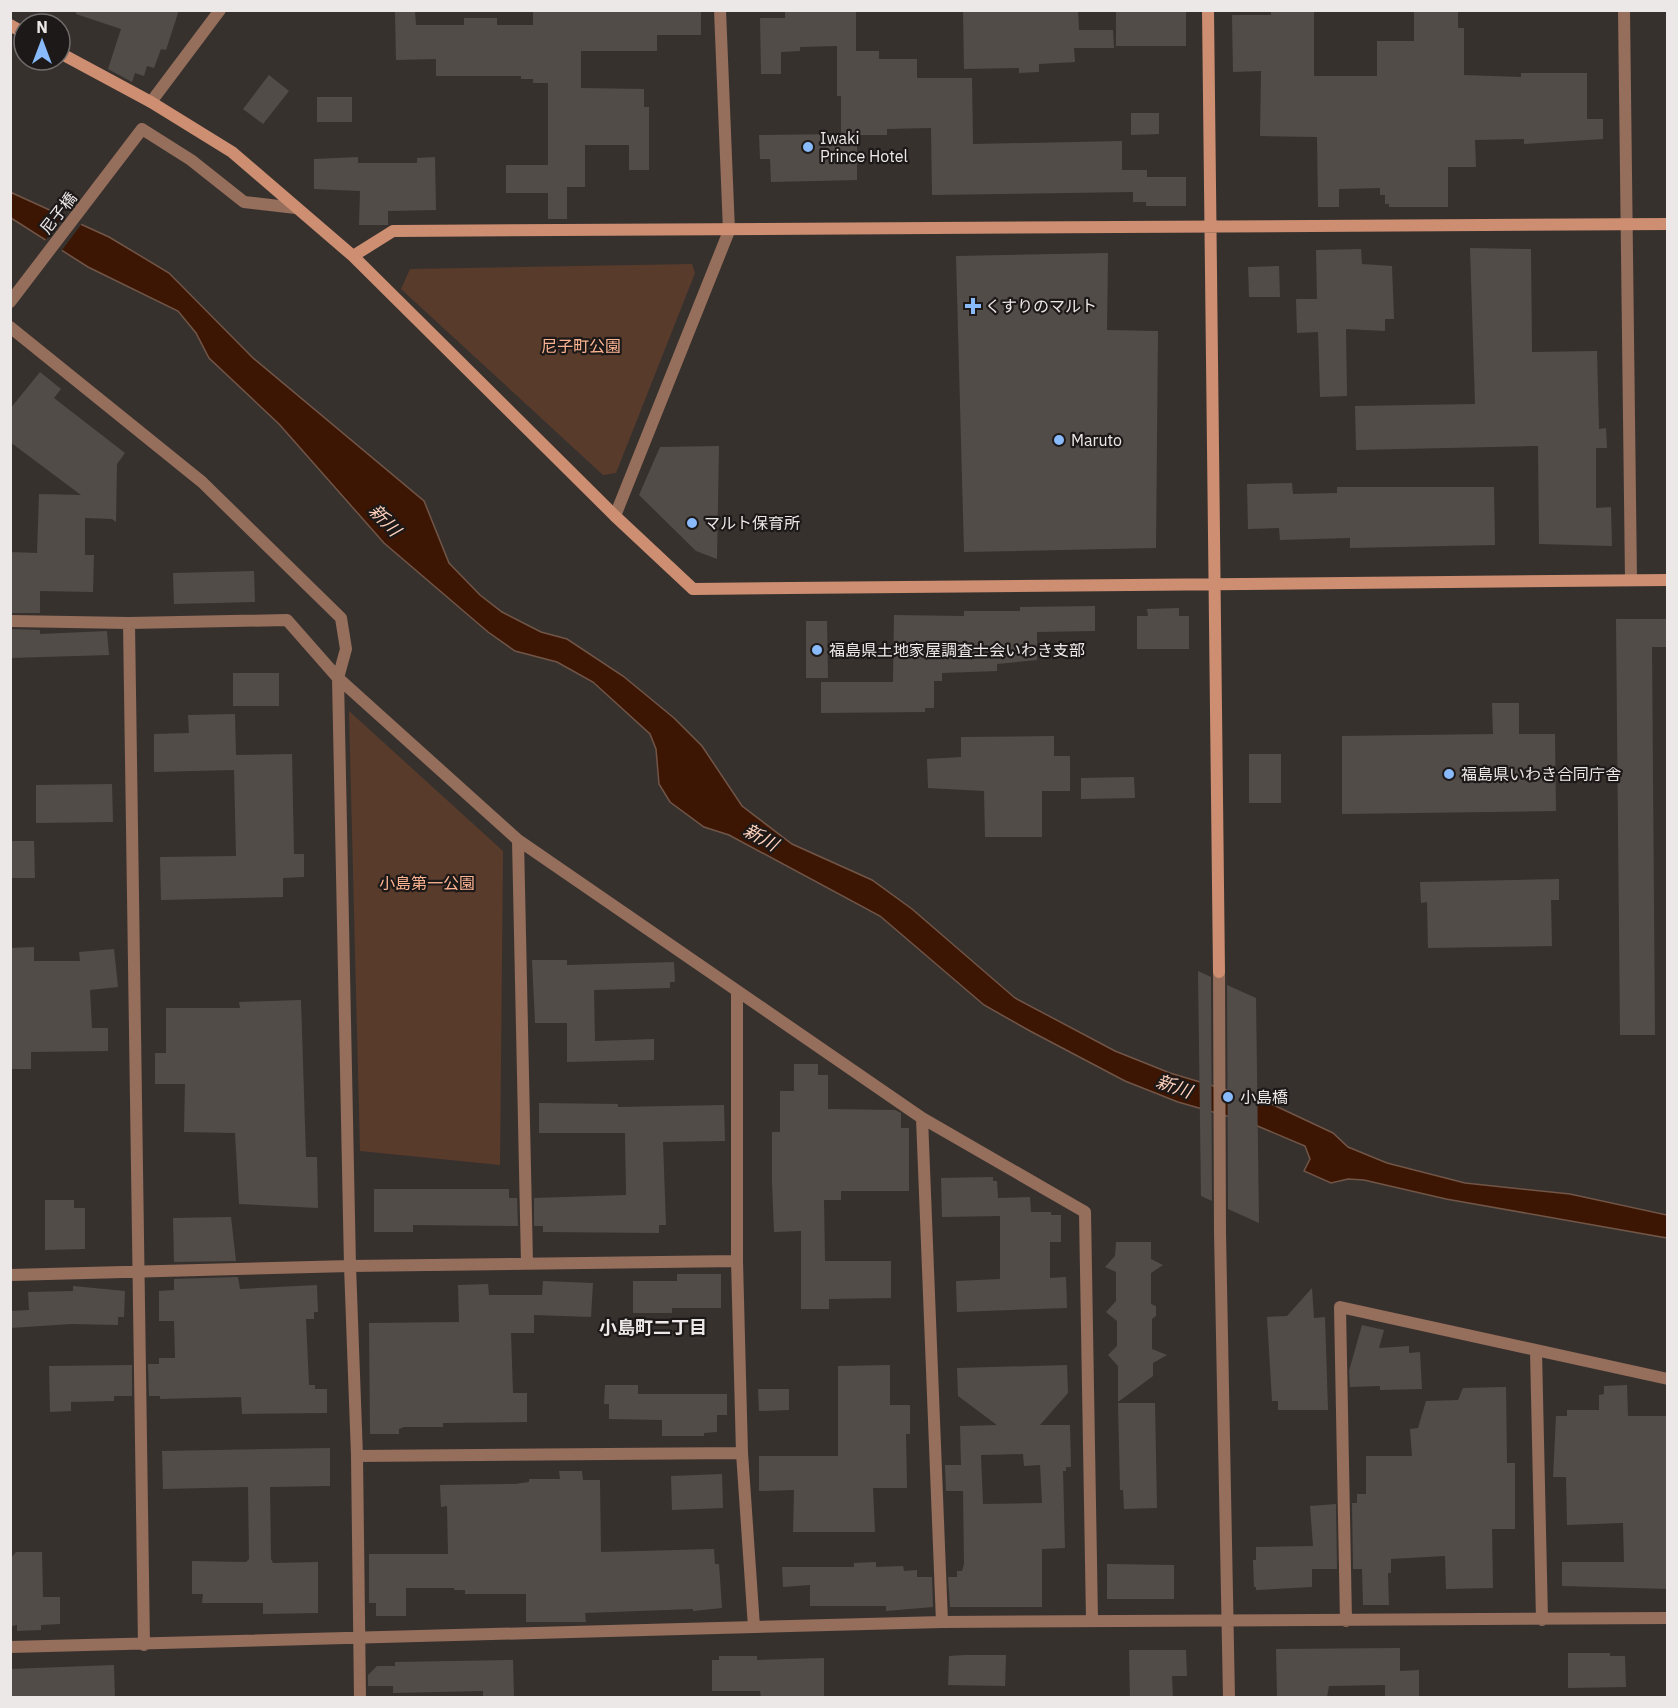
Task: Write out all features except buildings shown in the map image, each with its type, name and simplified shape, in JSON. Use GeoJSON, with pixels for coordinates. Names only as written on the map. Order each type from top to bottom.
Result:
{"type":"FeatureCollection","features":[{"type":"Feature","properties":{"kind":"street"},"geometry":{"type":"LineString","coordinates":[[151,102],[220,10]]}},
{"type":"Feature","properties":{"kind":"street"},"geometry":{"type":"LineString","coordinates":[[615,516],[729,231],[720,10]]}},
{"type":"Feature","properties":{"kind":"street"},"geometry":{"type":"LineString","coordinates":[[1208,10],[1216,584],[1220,1233],[1229,1698]]}},
{"type":"Feature","properties":{"kind":"street"},"geometry":{"type":"LineString","coordinates":[[1624,10],[1631,580]]}},
{"type":"Feature","properties":{"kind":"street"},"geometry":{"type":"LineString","coordinates":[[72,59],[151,102],[232,152],[353,256],[615,516],[693,589],[1668,580]]}},
{"type":"Feature","properties":{"kind":"street","name":"尼子橋"},"geometry":{"type":"LineString","coordinates":[[10,302],[142,129],[191,160],[244,202],[296,208]]}},
{"type":"Feature","properties":{"kind":"street"},"geometry":{"type":"LineString","coordinates":[[353,256],[393,231],[729,231],[1668,224]]}},
{"type":"Feature","properties":{"kind":"street"},"geometry":{"type":"LineString","coordinates":[[10,327],[202,482],[286,567],[341,618],[346,649],[338,678],[350,1266],[357,1456],[360,1698]]}},
{"type":"Feature","properties":{"kind":"street"},"geometry":{"type":"LineString","coordinates":[[10,621],[129,623],[287,620],[338,678],[518,840],[737,993],[922,1118],[1085,1212],[1092,1620]]}},
{"type":"Feature","properties":{"kind":"street"},"geometry":{"type":"LineString","coordinates":[[129,623],[144,1645]]}},
{"type":"Feature","properties":{"kind":"street"},"geometry":{"type":"LineString","coordinates":[[518,840],[527,1263]]}},
{"type":"Feature","properties":{"kind":"street"},"geometry":{"type":"LineString","coordinates":[[737,993],[738,1261],[742,1453],[754,1627]]}},
{"type":"Feature","properties":{"kind":"street"},"geometry":{"type":"LineString","coordinates":[[922,1118],[942,1622]]}},
{"type":"Feature","properties":{"kind":"street"},"geometry":{"type":"LineString","coordinates":[[10,1275],[350,1266],[738,1261]]}},
{"type":"Feature","properties":{"kind":"street"},"geometry":{"type":"LineString","coordinates":[[1346,1621],[1340,1307],[1536,1352],[1668,1379]]}},
{"type":"Feature","properties":{"kind":"street"},"geometry":{"type":"LineString","coordinates":[[1536,1352],[1542,1620]]}},
{"type":"Feature","properties":{"kind":"street"},"geometry":{"type":"LineString","coordinates":[[357,1456],[742,1453]]}},
{"type":"Feature","properties":{"kind":"street"},"geometry":{"type":"LineString","coordinates":[[10,1647],[942,1622],[1668,1618]]}},
{"type":"Feature","properties":{"kind":"green space","name":"尼子町公園"},"geometry":{"type":"Polygon","coordinates":[[[692,264],[695,273],[616,473],[603,475],[401,289],[410,269],[692,264]]]}},
{"type":"Feature","properties":{"kind":"green space","name":"小島第一公園"},"geometry":{"type":"Polygon","coordinates":[[[349,711],[503,851],[500,1165],[360,1151],[349,711]]]}},
{"type":"Feature","properties":{"kind":"water","name":"新川"},"geometry":{"type":"Polygon","coordinates":[[[10,192],[109,237],[169,273],[253,358],[424,501],[449,563],[480,595],[502,612],[541,632],[567,639],[623,676],[674,718],[702,746],[742,806],[792,844],[872,880],[912,909],[1015,998],[1115,1051],[1170,1073],[1267,1102],[1333,1133],[1348,1147],[1387,1163],[1465,1183],[1570,1194],[1667,1215],[1667,1238],[1446,1199],[1364,1180],[1348,1179],[1331,1183],[1304,1171],[1310,1159],[1305,1146],[1248,1122],[1178,1102],[1125,1081],[984,1005],[880,916],[729,835],[704,827],[670,802],[659,784],[656,749],[650,734],[593,682],[557,662],[515,651],[488,632],[384,543],[279,424],[209,358],[196,333],[178,311],[88,267],[11,218],[10,192]]]}},
{"type":"Feature","properties":{"kind":"pier"},"geometry":{"type":"Polygon","coordinates":[[[65,214],[83,222],[60,253],[44,242],[65,214]]]}},
{"type":"Feature","properties":{"kind":"place","name":"Iwaki Prince Hotel"},"geometry":{"type":"Point","coordinates":[808,147]}},
{"type":"Feature","properties":{"kind":"place","name":"くすりのマルト"},"geometry":{"type":"Point","coordinates":[973,306]}},
{"type":"Feature","properties":{"kind":"place","name":"Maruto"},"geometry":{"type":"Point","coordinates":[1059,440]}},
{"type":"Feature","properties":{"kind":"place","name":"マルト保育所"},"geometry":{"type":"Point","coordinates":[692,523]}},
{"type":"Feature","properties":{"kind":"place","name":"福島県土地家屋調査士会いわき支部"},"geometry":{"type":"Point","coordinates":[817,650]}},
{"type":"Feature","properties":{"kind":"place","name":"福島県いわき合同庁舎"},"geometry":{"type":"Point","coordinates":[1449,774]}},
{"type":"Feature","properties":{"kind":"place","name":"小島橋"},"geometry":{"type":"Point","coordinates":[1228,1097]}},
{"type":"Feature","properties":{"kind":"district","name":"小島町二丁目"},"geometry":{"type":"Point","coordinates":[653,1327]}}]}
